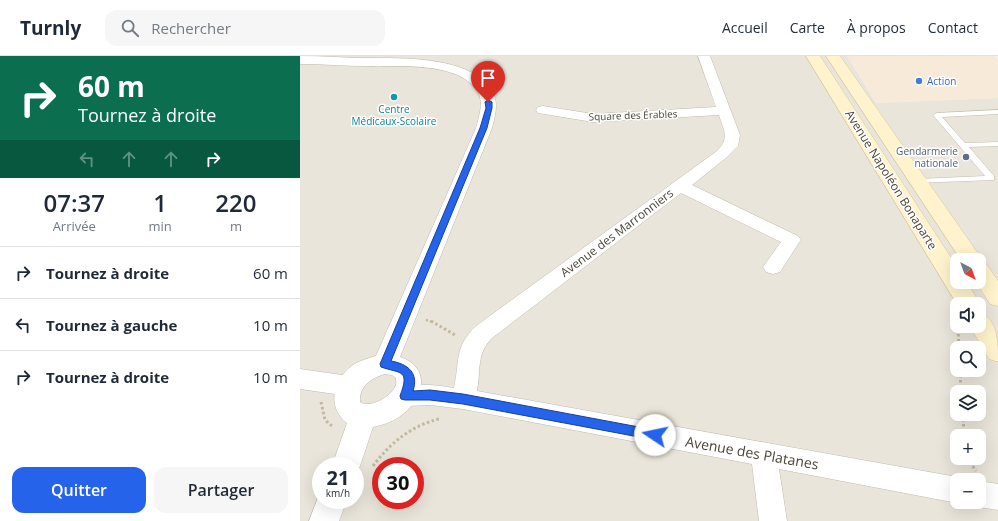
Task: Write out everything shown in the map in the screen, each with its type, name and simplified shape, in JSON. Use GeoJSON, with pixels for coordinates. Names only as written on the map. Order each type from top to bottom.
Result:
{"type":"FeatureCollection","features":[{"type":"Feature","properties":{"kind":"main road","name":"Avenue Napoléon Bonaparte"},"geometry":{"type":"LineString","coordinates":[[813,56],[965,297]]}},
{"type":"Feature","properties":{"kind":"main road","name":"Avenue Napoléon Bonaparte"},"geometry":{"type":"LineString","coordinates":[[833,56],[967,253]]}},
{"type":"Feature","properties":{"kind":"main road"},"geometry":{"type":"LineString","coordinates":[[986,280],[998,298]]}},
{"type":"Feature","properties":{"kind":"main road"},"geometry":{"type":"LineString","coordinates":[[986,332],[998,352]]}},
{"type":"Feature","properties":{"kind":"street","name":"Avenue des Marronniers"},"geometry":{"type":"LineString","coordinates":[[463,399],[467,381],[469,357],[474,342],[484,332],[681,186],[730,146],[733,134],[704,56]]}},
{"type":"Feature","properties":{"kind":"street"},"geometry":{"type":"LineString","coordinates":[[300,60],[428,64],[452,69],[473,78],[485,90],[489,108],[484,128],[385,364]]}},
{"type":"Feature","properties":{"kind":"street","name":"Square des Érables"},"geometry":{"type":"LineString","coordinates":[[543,110],[593,118],[724,111]]}},
{"type":"Feature","properties":{"kind":"street"},"geometry":{"type":"LineString","coordinates":[[681,186],[792,240],[773,267]]}},
{"type":"Feature","properties":{"kind":"street"},"geometry":{"type":"LineString","coordinates":[[385,364],[401,367],[406,371],[410,385],[405,396],[393,407],[383,412],[363,416],[352,412],[348,408],[346,401],[349,386],[364,371],[385,364]]}},
{"type":"Feature","properties":{"kind":"street"},"geometry":{"type":"LineString","coordinates":[[300,379],[349,386]]}},
{"type":"Feature","properties":{"kind":"street","name":"Avenue des Platanes"},"geometry":{"type":"LineString","coordinates":[[405,396],[430,395],[463,399],[950,489]]}},
{"type":"Feature","properties":{"kind":"street"},"geometry":{"type":"LineString","coordinates":[[349,457],[363,416]]}},
{"type":"Feature","properties":{"kind":"street"},"geometry":{"type":"LineString","coordinates":[[764,455],[774,521]]}},
{"type":"Feature","properties":{"kind":"street"},"geometry":{"type":"LineString","coordinates":[[986,495],[998,497]]}},
{"type":"Feature","properties":{"kind":"street"},"geometry":{"type":"LineString","coordinates":[[324,521],[329,509]]}},
{"type":"Feature","properties":{"kind":"lane"},"geometry":{"type":"LineString","coordinates":[[998,112],[937,115],[998,185]]}},
{"type":"Feature","properties":{"kind":"lane"},"geometry":{"type":"LineString","coordinates":[[963,145],[998,144]]}},
{"type":"Feature","properties":{"kind":"lane"},"geometry":{"type":"LineString","coordinates":[[918,181],[991,178]]}},
{"type":"Feature","properties":{"kind":"path"},"geometry":{"type":"LineString","coordinates":[[320,397],[325,420],[333,428]]}},
{"type":"Feature","properties":{"kind":"shaded area"},"geometry":{"type":"Polygon","coordinates":[[[300,56],[847,56],[876,103],[998,98],[998,521],[300,521],[300,56]]]}},
{"type":"Feature","properties":{"kind":"shaded area"},"geometry":{"type":"Polygon","coordinates":[[[847,56],[994,56],[998,60],[998,98],[876,103],[847,56]]]}},
{"type":"Feature","properties":{"kind":"place","name":"Action"},"geometry":{"type":"Point","coordinates":[919,81]}},
{"type":"Feature","properties":{"kind":"place","name":"Centre Médicaux-Scolaire"},"geometry":{"type":"Point","coordinates":[394,97]}},
{"type":"Feature","properties":{"kind":"place","name":"Gendarmerie nationale"},"geometry":{"type":"Point","coordinates":[966,157]}},
{"type":"Feature","properties":{"kind":"route"},"geometry":{"type":"LineString","coordinates":[[488,102],[489,108],[484,128],[385,364],[393,364],[406,371],[410,385],[405,396],[430,395],[463,399],[655,435]]}}]}
